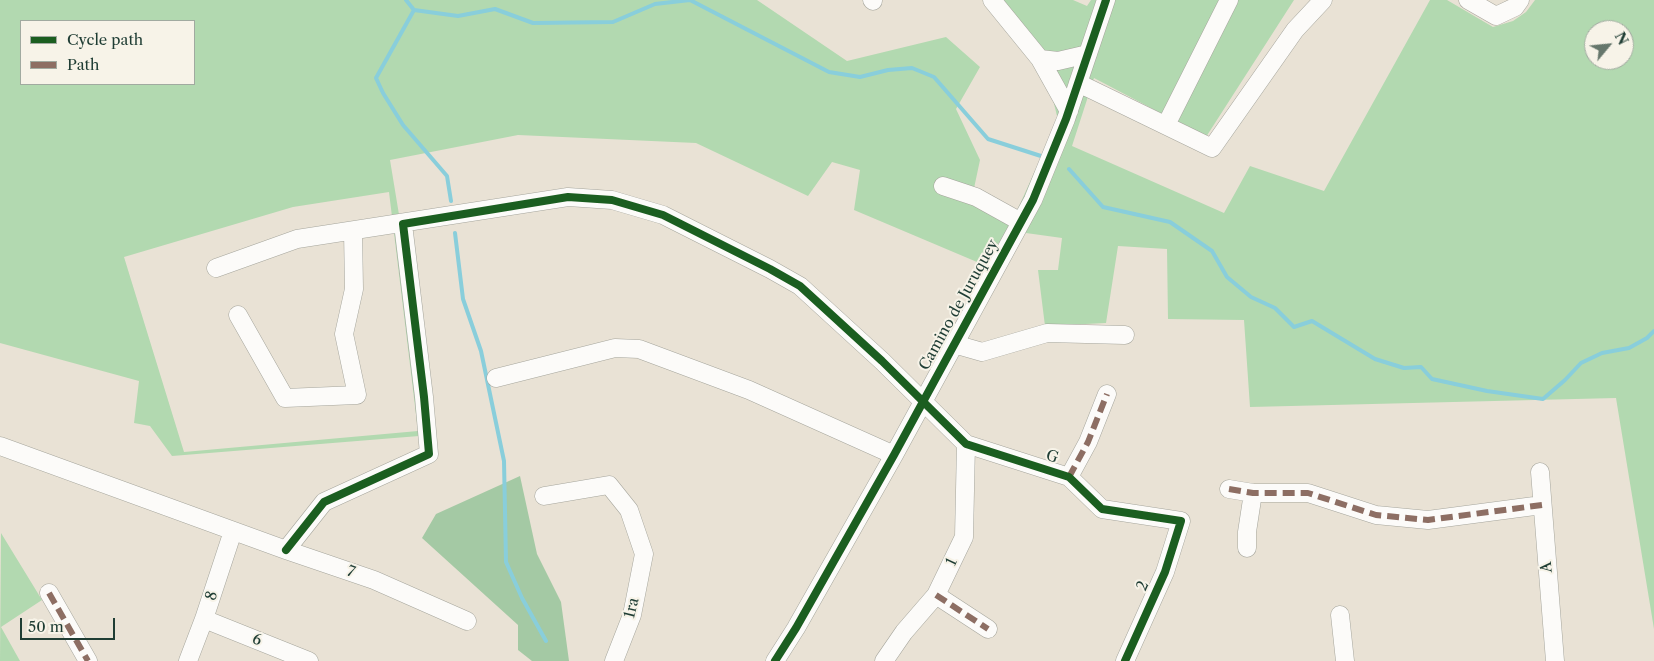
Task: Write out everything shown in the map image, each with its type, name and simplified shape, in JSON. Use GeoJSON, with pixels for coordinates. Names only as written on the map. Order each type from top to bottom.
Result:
{"type":"FeatureCollection","features":[{"type":"Feature","properties":{"kind":"street"},"geometry":{"type":"LineString","coordinates":[[992,0],[1040,59],[1069,111]]}},
{"type":"Feature","properties":{"kind":"street","name":"Camino de Juruquey"},"geometry":{"type":"LineString","coordinates":[[775,661],[796,628],[894,455],[1033,200],[1069,111],[1106,0]]}},
{"type":"Feature","properties":{"kind":"street"},"geometry":{"type":"LineString","coordinates":[[1166,125],[1229,0]]}},
{"type":"Feature","properties":{"kind":"street"},"geometry":{"type":"LineString","coordinates":[[1078,82],[1212,148],[1295,30],[1323,0]]}},
{"type":"Feature","properties":{"kind":"street"},"geometry":{"type":"LineString","coordinates":[[1468,0],[1496,16],[1515,7],[1520,0]]}},
{"type":"Feature","properties":{"kind":"street"},"geometry":{"type":"LineString","coordinates":[[1040,59],[1058,61],[1088,54]]}},
{"type":"Feature","properties":{"kind":"street"},"geometry":{"type":"LineString","coordinates":[[943,186],[976,197],[1021,222]]}},
{"type":"Feature","properties":{"kind":"street","name":"G"},"geometry":{"type":"LineString","coordinates":[[216,268],[297,239],[568,197],[612,200],[663,215],[770,268],[800,286],[833,314],[966,444],[1068,477],[1102,509],[1181,521]]}},
{"type":"Feature","properties":{"kind":"street"},"geometry":{"type":"LineString","coordinates":[[286,550],[324,502],[429,454],[403,224]]}},
{"type":"Feature","properties":{"kind":"street"},"geometry":{"type":"LineString","coordinates":[[238,315],[285,398],[357,395],[344,334],[354,289],[353,231]]}},
{"type":"Feature","properties":{"kind":"street"},"geometry":{"type":"LineString","coordinates":[[954,344],[982,352],[1047,333],[1125,335]]}},
{"type":"Feature","properties":{"kind":"street"},"geometry":{"type":"LineString","coordinates":[[496,378],[615,348],[639,349],[749,390],[894,455]]}},
{"type":"Feature","properties":{"kind":"street"},"geometry":{"type":"LineString","coordinates":[[1068,477],[1088,442],[1107,394]]}},
{"type":"Feature","properties":{"kind":"street","name":"1"},"geometry":{"type":"LineString","coordinates":[[884,661],[904,632],[936,596],[964,536],[966,444]]}},
{"type":"Feature","properties":{"kind":"street","name":"7"},"geometry":{"type":"LineString","coordinates":[[0,446],[374,580],[467,621]]}},
{"type":"Feature","properties":{"kind":"street","name":"A"},"geometry":{"type":"LineString","coordinates":[[1540,472],[1555,661]]}},
{"type":"Feature","properties":{"kind":"street","name":"1ra"},"geometry":{"type":"LineString","coordinates":[[544,496],[609,486],[629,510],[644,554],[632,615],[614,661]]}},
{"type":"Feature","properties":{"kind":"street"},"geometry":{"type":"LineString","coordinates":[[1230,489],[1252,493],[1308,494],[1376,515],[1428,520],[1542,505]]}},
{"type":"Feature","properties":{"kind":"street"},"geometry":{"type":"LineString","coordinates":[[1247,548],[1252,493]]}},
{"type":"Feature","properties":{"kind":"street","name":"2"},"geometry":{"type":"LineString","coordinates":[[1124,661],[1165,572],[1181,521]]}},
{"type":"Feature","properties":{"kind":"street","name":"8"},"geometry":{"type":"LineString","coordinates":[[188,661],[204,620],[233,531]]}},
{"type":"Feature","properties":{"kind":"street"},"geometry":{"type":"LineString","coordinates":[[48,593],[88,661]]}},
{"type":"Feature","properties":{"kind":"street"},"geometry":{"type":"LineString","coordinates":[[936,596],[988,630]]}},
{"type":"Feature","properties":{"kind":"street"},"geometry":{"type":"LineString","coordinates":[[1340,614],[1345,661]]}},
{"type":"Feature","properties":{"kind":"street","name":"6"},"geometry":{"type":"LineString","coordinates":[[204,620],[309,661]]}},
{"type":"Feature","properties":{"kind":"green space"},"geometry":{"type":"Polygon","coordinates":[[[0,0],[757,0],[847,61],[946,37],[980,67],[956,109],[980,160],[973,193],[1015,215],[1058,120],[1042,55],[997,0],[1073,0],[1087,6],[1091,0],[1294,0],[1206,137],[1094,78],[1072,146],[1224,213],[1250,166],[1324,191],[1430,0],[1447,0],[1493,27],[1513,21],[1526,12],[1535,0],[1654,0],[1654,629],[1616,398],[1250,407],[1244,320],[1168,319],[1167,249],[1118,246],[1106,323],[1045,326],[1038,270],[1058,270],[1062,238],[1026,233],[1001,241],[977,262],[854,210],[860,170],[832,162],[808,196],[696,143],[518,135],[390,160],[404,245],[419,436],[172,456],[150,426],[134,423],[139,381],[0,343],[0,0]],[[389,192],[293,207],[124,257],[184,452],[418,431],[389,192]]]}},
{"type":"Feature","properties":{"kind":"green space"},"geometry":{"type":"Polygon","coordinates":[[[520,476],[537,554],[561,602],[569,661],[532,661],[518,650],[518,625],[422,538],[436,514],[520,476]]]}},
{"type":"Feature","properties":{"kind":"green space"},"geometry":{"type":"Polygon","coordinates":[[[1,533],[42,600],[1,627],[20,661],[0,661],[1,533]]]}},
{"type":"Feature","properties":{"kind":"waterway"},"geometry":{"type":"LineString","coordinates":[[406,0],[414,10],[458,16],[495,9],[533,23],[613,22],[655,4],[690,0],[829,72],[860,77],[888,70],[912,68],[934,77],[988,139],[1044,157]]}},
{"type":"Feature","properties":{"kind":"waterway"},"geometry":{"type":"LineString","coordinates":[[414,10],[376,78],[403,125],[447,176],[451,201]]}},
{"type":"Feature","properties":{"kind":"waterway"},"geometry":{"type":"LineString","coordinates":[[1069,169],[1103,207],[1170,222],[1212,251],[1227,277],[1251,297],[1275,308],[1294,327],[1312,321],[1375,359],[1404,368],[1421,367],[1432,379],[1487,391],[1543,399],[1581,363],[1602,353],[1629,348],[1647,338],[1654,331]]}},
{"type":"Feature","properties":{"kind":"waterway"},"geometry":{"type":"LineString","coordinates":[[455,233],[463,299],[481,351],[504,461],[506,562],[522,598],[546,641]]}},
{"type":"Feature","properties":{"kind":"marked path"},"geometry":{"type":"LineString","coordinates":[[1069,477],[1088,442],[1107,394]]}},
{"type":"Feature","properties":{"kind":"marked path"},"geometry":{"type":"LineString","coordinates":[[1229,489],[1253,493],[1308,493],[1376,515],[1428,520],[1542,505]]}},
{"type":"Feature","properties":{"kind":"marked path"},"geometry":{"type":"LineString","coordinates":[[49,593],[88,661]]}},
{"type":"Feature","properties":{"kind":"marked path"},"geometry":{"type":"LineString","coordinates":[[936,595],[988,629]]}},
{"type":"Feature","properties":{"kind":"cycle path"},"geometry":{"type":"LineString","coordinates":[[775,661],[796,628],[894,455],[1033,200],[1066,119],[1106,0]]}},
{"type":"Feature","properties":{"kind":"cycle path"},"geometry":{"type":"LineString","coordinates":[[286,550],[324,502],[429,454],[403,224],[568,197],[612,200],[663,215],[800,286],[882,361],[966,444],[1069,477],[1102,509],[1181,521],[1165,572],[1125,661]]}}]}
